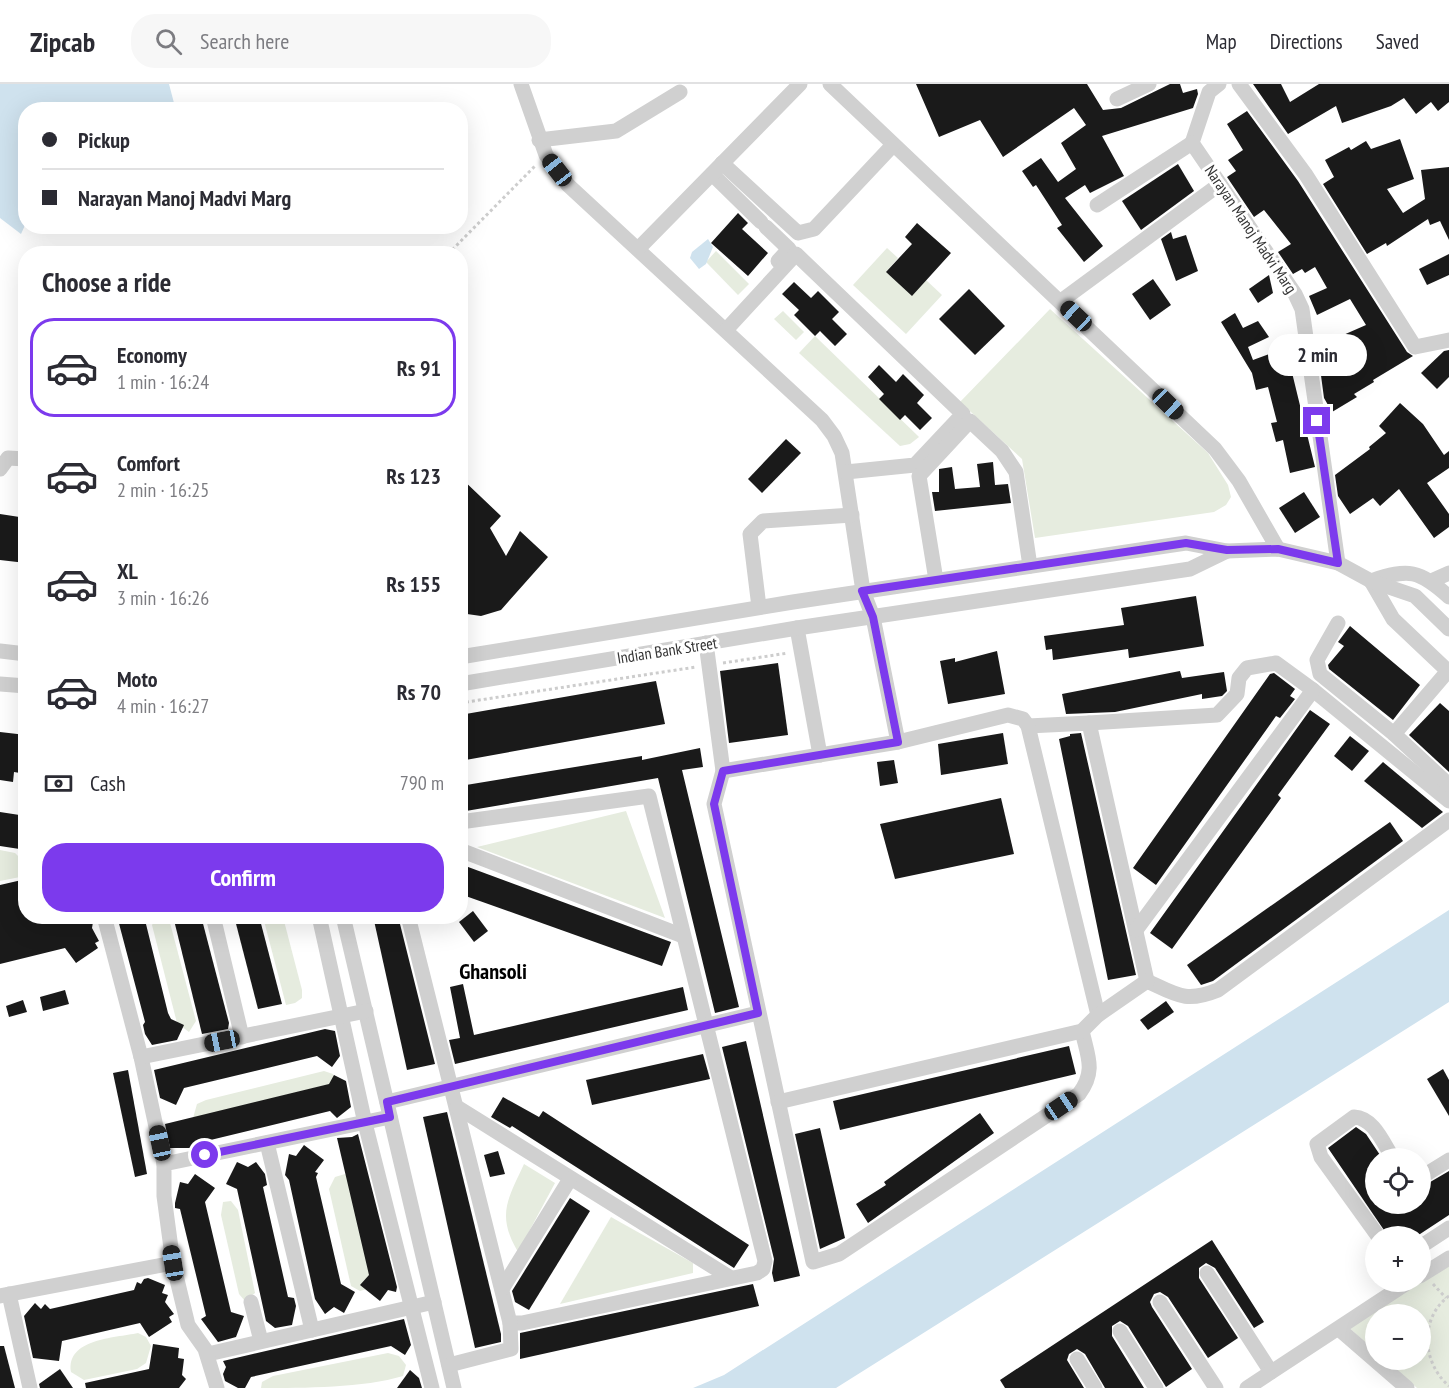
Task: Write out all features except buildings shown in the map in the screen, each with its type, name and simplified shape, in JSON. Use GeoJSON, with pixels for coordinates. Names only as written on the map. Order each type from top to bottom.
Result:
{"type":"FeatureCollection","features":[{"type":"Feature","properties":{"kind":"street"},"geometry":{"type":"LineString","coordinates":[[521,84],[546,155],[568,184],[822,420],[834,436],[846,472],[862,591],[873,617],[898,742]]}},
{"type":"Feature","properties":{"kind":"street"},"geometry":{"type":"LineString","coordinates":[[639,248],[800,84]]}},
{"type":"Feature","properties":{"kind":"street"},"geometry":{"type":"LineString","coordinates":[[830,84],[1215,449],[1239,481],[1278,549]]}},
{"type":"Feature","properties":{"kind":"street"},"geometry":{"type":"LineString","coordinates":[[1117,99],[1149,84]]}},
{"type":"Feature","properties":{"kind":"street"},"geometry":{"type":"LineString","coordinates":[[1239,84],[1306,175],[1415,347],[1449,340]]}},
{"type":"Feature","properties":{"kind":"street"},"geometry":{"type":"LineString","coordinates":[[1097,205],[1192,143],[1211,86]]}},
{"type":"Feature","properties":{"kind":"street"},"geometry":{"type":"LineString","coordinates":[[539,140],[616,131],[680,92]]}},
{"type":"Feature","properties":{"kind":"street","name":"Narayan Manoj Madvi Marg"},"geometry":{"type":"LineString","coordinates":[[1192,143],[1295,294],[1302,309],[1338,563]]}},
{"type":"Feature","properties":{"kind":"street"},"geometry":{"type":"LineString","coordinates":[[717,169],[798,233],[814,229],[893,145]]}},
{"type":"Feature","properties":{"kind":"street"},"geometry":{"type":"LineString","coordinates":[[717,169],[764,225],[789,249],[723,327]]}},
{"type":"Feature","properties":{"kind":"street"},"geometry":{"type":"LineString","coordinates":[[1061,301],[1220,184]]}},
{"type":"Feature","properties":{"kind":"street"},"geometry":{"type":"LineString","coordinates":[[723,327],[796,254],[963,414],[915,465],[846,472]]}},
{"type":"Feature","properties":{"kind":"street"},"geometry":{"type":"LineString","coordinates":[[936,580],[920,476],[970,421],[1002,451],[1016,472],[1030,566]]}},
{"type":"Feature","properties":{"kind":"street"},"geometry":{"type":"LineString","coordinates":[[0,469],[8,458],[18,459]]}},
{"type":"Feature","properties":{"kind":"street"},"geometry":{"type":"LineString","coordinates":[[759,607],[750,534],[757,525],[763,521],[852,515]]}},
{"type":"Feature","properties":{"kind":"street","name":"Indian Bank Street"},"geometry":{"type":"LineString","coordinates":[[468,656],[759,607],[1186,543],[1227,550],[1278,549],[1338,563],[1371,581],[1415,596],[1449,629]]}},
{"type":"Feature","properties":{"kind":"street","name":"Indian Bank Street"},"geometry":{"type":"LineString","coordinates":[[468,683],[797,628],[1190,570],[1227,550]]}},
{"type":"Feature","properties":{"kind":"street"},"geometry":{"type":"LineString","coordinates":[[1394,734],[1449,672],[1393,619],[1371,581],[1406,571],[1431,581],[1449,597]]}},
{"type":"Feature","properties":{"kind":"street"},"geometry":{"type":"LineString","coordinates":[[1431,581],[1449,573]]}},
{"type":"Feature","properties":{"kind":"street"},"geometry":{"type":"LineString","coordinates":[[1338,623],[1317,660],[1320,674],[1394,734],[1449,785]]}},
{"type":"Feature","properties":{"kind":"street"},"geometry":{"type":"LineString","coordinates":[[797,628],[820,755]]}},
{"type":"Feature","properties":{"kind":"street"},"geometry":{"type":"LineString","coordinates":[[706,643],[723,771],[714,804],[813,1262],[839,1254],[1079,1094],[1087,1083],[1091,1071],[1082,1031]]}},
{"type":"Feature","properties":{"kind":"street"},"geometry":{"type":"LineString","coordinates":[[0,651],[18,653]]}},
{"type":"Feature","properties":{"kind":"street"},"geometry":{"type":"LineString","coordinates":[[1028,726],[1217,715],[1237,694],[1239,678],[1247,669],[1257,665],[1276,663],[1313,690],[1449,801]]}},
{"type":"Feature","properties":{"kind":"street"},"geometry":{"type":"LineString","coordinates":[[0,684],[18,685]]}},
{"type":"Feature","properties":{"kind":"street"},"geometry":{"type":"LineString","coordinates":[[1136,930],[1313,690]]}},
{"type":"Feature","properties":{"kind":"street"},"geometry":{"type":"LineString","coordinates":[[723,771],[898,742],[1008,715],[1023,719],[1028,726],[1098,1015]]}},
{"type":"Feature","properties":{"kind":"street"},"geometry":{"type":"LineString","coordinates":[[1089,723],[1148,981]]}},
{"type":"Feature","properties":{"kind":"street"},"geometry":{"type":"LineString","coordinates":[[468,821],[649,796],[765,1261],[764,1269],[757,1273],[522,1323],[510,1323]]}},
{"type":"Feature","properties":{"kind":"street"},"geometry":{"type":"LineString","coordinates":[[1148,981],[1173,993],[1196,999],[1218,990],[1449,820]]}},
{"type":"Feature","properties":{"kind":"street"},"geometry":{"type":"LineString","coordinates":[[468,853],[683,936]]}},
{"type":"Feature","properties":{"kind":"street"},"geometry":{"type":"LineString","coordinates":[[106,924],[141,1057],[164,1164],[163,1190],[173,1263],[188,1325],[208,1354],[217,1388]]}},
{"type":"Feature","properties":{"kind":"street"},"geometry":{"type":"LineString","coordinates":[[215,924],[242,1037]]}},
{"type":"Feature","properties":{"kind":"street"},"geometry":{"type":"LineString","coordinates":[[321,924],[365,1123],[432,1388]]}},
{"type":"Feature","properties":{"kind":"street"},"geometry":{"type":"LineString","coordinates":[[345,924],[454,1388]]}},
{"type":"Feature","properties":{"kind":"street"},"geometry":{"type":"LineString","coordinates":[[410,924],[510,1323],[511,1350],[449,1365]]}},
{"type":"Feature","properties":{"kind":"street"},"geometry":{"type":"LineString","coordinates":[[778,1102],[1082,1031],[1098,1015],[1148,981]]}},
{"type":"Feature","properties":{"kind":"street"},"geometry":{"type":"LineString","coordinates":[[141,1057],[366,1011]]}},
{"type":"Feature","properties":{"kind":"street"},"geometry":{"type":"LineString","coordinates":[[387,1102],[758,1013]]}},
{"type":"Feature","properties":{"kind":"street"},"geometry":{"type":"LineString","coordinates":[[457,1107],[731,1278]]}},
{"type":"Feature","properties":{"kind":"street"},"geometry":{"type":"LineString","coordinates":[[164,1164],[390,1117]]}},
{"type":"Feature","properties":{"kind":"street"},"geometry":{"type":"LineString","coordinates":[[1371,1226],[1321,1157],[1317,1144],[1354,1117],[1369,1122],[1386,1148]]}},
{"type":"Feature","properties":{"kind":"street"},"geometry":{"type":"LineString","coordinates":[[267,1143],[312,1330]]}},
{"type":"Feature","properties":{"kind":"street"},"geometry":{"type":"LineString","coordinates":[[1431,1172],[1449,1160]]}},
{"type":"Feature","properties":{"kind":"street"},"geometry":{"type":"LineString","coordinates":[[502,1288],[570,1179]]}},
{"type":"Feature","properties":{"kind":"street"},"geometry":{"type":"LineString","coordinates":[[1431,1240],[1449,1228]]}},
{"type":"Feature","properties":{"kind":"street"},"geometry":{"type":"LineString","coordinates":[[1431,1269],[1449,1257]]}},
{"type":"Feature","properties":{"kind":"street"},"geometry":{"type":"LineString","coordinates":[[30,1388],[4,1295],[173,1263]]}},
{"type":"Feature","properties":{"kind":"street"},"geometry":{"type":"LineString","coordinates":[[1207,1273],[1271,1372]]}},
{"type":"Feature","properties":{"kind":"street"},"geometry":{"type":"LineString","coordinates":[[1253,1387],[1271,1372],[1394,1292]]}},
{"type":"Feature","properties":{"kind":"street"},"geometry":{"type":"LineString","coordinates":[[251,1302],[261,1341]]}},
{"type":"Feature","properties":{"kind":"street"},"geometry":{"type":"LineString","coordinates":[[208,1354],[434,1302]]}},
{"type":"Feature","properties":{"kind":"street"},"geometry":{"type":"LineString","coordinates":[[1160,1302],[1216,1388]]}},
{"type":"Feature","properties":{"kind":"street"},"geometry":{"type":"LineString","coordinates":[[1339,1329],[1407,1388]]}},
{"type":"Feature","properties":{"kind":"street"},"geometry":{"type":"LineString","coordinates":[[1120,1331],[1156,1388]]}},
{"type":"Feature","properties":{"kind":"street"},"geometry":{"type":"LineString","coordinates":[[1077,1359],[1095,1388]]}},
{"type":"Feature","properties":{"kind":"path"},"geometry":{"type":"LineString","coordinates":[[468,234],[546,155]]}},
{"type":"Feature","properties":{"kind":"path"},"geometry":{"type":"LineString","coordinates":[[456,246],[468,234]]}},
{"type":"Feature","properties":{"kind":"path"},"geometry":{"type":"LineString","coordinates":[[719,663],[801,651]]}},
{"type":"Feature","properties":{"kind":"path"},"geometry":{"type":"LineString","coordinates":[[468,702],[707,665]]}},
{"type":"Feature","properties":{"kind":"path"},"geometry":{"type":"LineString","coordinates":[[1449,1296],[1436,1310],[1427,1339],[1434,1368],[1449,1386]]}},
{"type":"Feature","properties":{"kind":"shaded area"},"geometry":{"type":"Polygon","coordinates":[[[887,248],[898,258],[886,272],[926,280],[942,295],[906,334],[853,285],[887,248]]]}},
{"type":"Feature","properties":{"kind":"shaded area"},"geometry":{"type":"Polygon","coordinates":[[[716,251],[749,284],[738,295],[706,262],[716,251]]]}},
{"type":"Feature","properties":{"kind":"shaded area"},"geometry":{"type":"Polygon","coordinates":[[[1050,309],[1208,453],[1228,485],[1231,497],[1226,505],[1214,512],[1035,538],[1022,459],[960,402],[1050,309]]]}},
{"type":"Feature","properties":{"kind":"shaded area"},"geometry":{"type":"Polygon","coordinates":[[[783,311],[804,332],[796,340],[774,319],[783,311]]]}},
{"type":"Feature","properties":{"kind":"shaded area"},"geometry":{"type":"Polygon","coordinates":[[[815,336],[919,437],[910,444],[900,446],[799,353],[815,336]]]}},
{"type":"Feature","properties":{"kind":"shaded area"},"geometry":{"type":"Polygon","coordinates":[[[626,811],[665,918],[477,847],[626,811]]]}},
{"type":"Feature","properties":{"kind":"shaded area"},"geometry":{"type":"Polygon","coordinates":[[[0,850],[15,853],[18,856],[18,877],[0,881],[0,850]]]}},
{"type":"Feature","properties":{"kind":"shaded area"},"geometry":{"type":"Polygon","coordinates":[[[170,924],[196,1021],[189,1032],[177,1023],[152,925],[170,924]]]}},
{"type":"Feature","properties":{"kind":"shaded area"},"geometry":{"type":"Polygon","coordinates":[[[265,924],[285,924],[302,990],[302,998],[286,1005],[265,924]]]}},
{"type":"Feature","properties":{"kind":"shaded area"},"geometry":{"type":"Polygon","coordinates":[[[324,1071],[333,1074],[338,1082],[193,1118],[197,1104],[206,1100],[324,1071]]]}},
{"type":"Feature","properties":{"kind":"shaded area"},"geometry":{"type":"Polygon","coordinates":[[[524,1164],[555,1183],[518,1252],[507,1228],[506,1217],[509,1197],[524,1164]]]}},
{"type":"Feature","properties":{"kind":"shaded area"},"geometry":{"type":"Polygon","coordinates":[[[345,1174],[351,1181],[374,1275],[367,1289],[360,1291],[351,1286],[329,1189],[335,1177],[345,1174]]]}},
{"type":"Feature","properties":{"kind":"shaded area"},"geometry":{"type":"Polygon","coordinates":[[[231,1201],[238,1210],[255,1293],[245,1301],[239,1294],[221,1215],[223,1202],[231,1201]]]}},
{"type":"Feature","properties":{"kind":"shaded area"},"geometry":{"type":"Polygon","coordinates":[[[611,1217],[693,1263],[693,1273],[560,1304],[611,1217]]]}},
{"type":"Feature","properties":{"kind":"shaded area"},"geometry":{"type":"Polygon","coordinates":[[[1449,1256],[1449,1388],[1417,1388],[1397,1370],[1431,1370],[1431,1304],[1376,1304],[1394,1292],[1431,1292],[1431,1268],[1449,1256]]]}},
{"type":"Feature","properties":{"kind":"shaded area"},"geometry":{"type":"Polygon","coordinates":[[[1365,1311],[1365,1342],[1345,1324],[1365,1311]]]}},
{"type":"Feature","properties":{"kind":"shaded area"},"geometry":{"type":"Polygon","coordinates":[[[138,1333],[146,1337],[151,1346],[146,1363],[137,1369],[84,1380],[71,1372],[71,1361],[84,1346],[105,1339],[138,1333]]]}},
{"type":"Feature","properties":{"kind":"shaded area"},"geometry":{"type":"Polygon","coordinates":[[[388,1353],[399,1356],[406,1365],[403,1376],[352,1385],[261,1388],[262,1382],[273,1376],[388,1353]]]}},
{"type":"Feature","properties":{"kind":"water"},"geometry":{"type":"Polygon","coordinates":[[[0,84],[169,84],[174,102],[18,102],[18,232],[0,218],[0,84]]]}},
{"type":"Feature","properties":{"kind":"water"},"geometry":{"type":"Polygon","coordinates":[[[708,239],[713,247],[706,264],[699,269],[690,258],[692,252],[708,239]]]}},
{"type":"Feature","properties":{"kind":"water"},"geometry":{"type":"Polygon","coordinates":[[[1449,910],[1449,1002],[836,1388],[693,1388],[724,1375],[1449,910]]]}},
{"type":"Feature","properties":{"kind":"district","name":"Ghansoli"},"geometry":{"type":"Point","coordinates":[493,971]}},
{"type":"Feature","properties":{"kind":"route"},"geometry":{"type":"LineString","coordinates":[[205,1155],[390,1117],[387,1102],[758,1013],[714,804],[723,771],[898,742],[880,662],[873,617],[862,591],[1186,543],[1227,550],[1278,549],[1308,554],[1338,563],[1317,421]]}}]}
